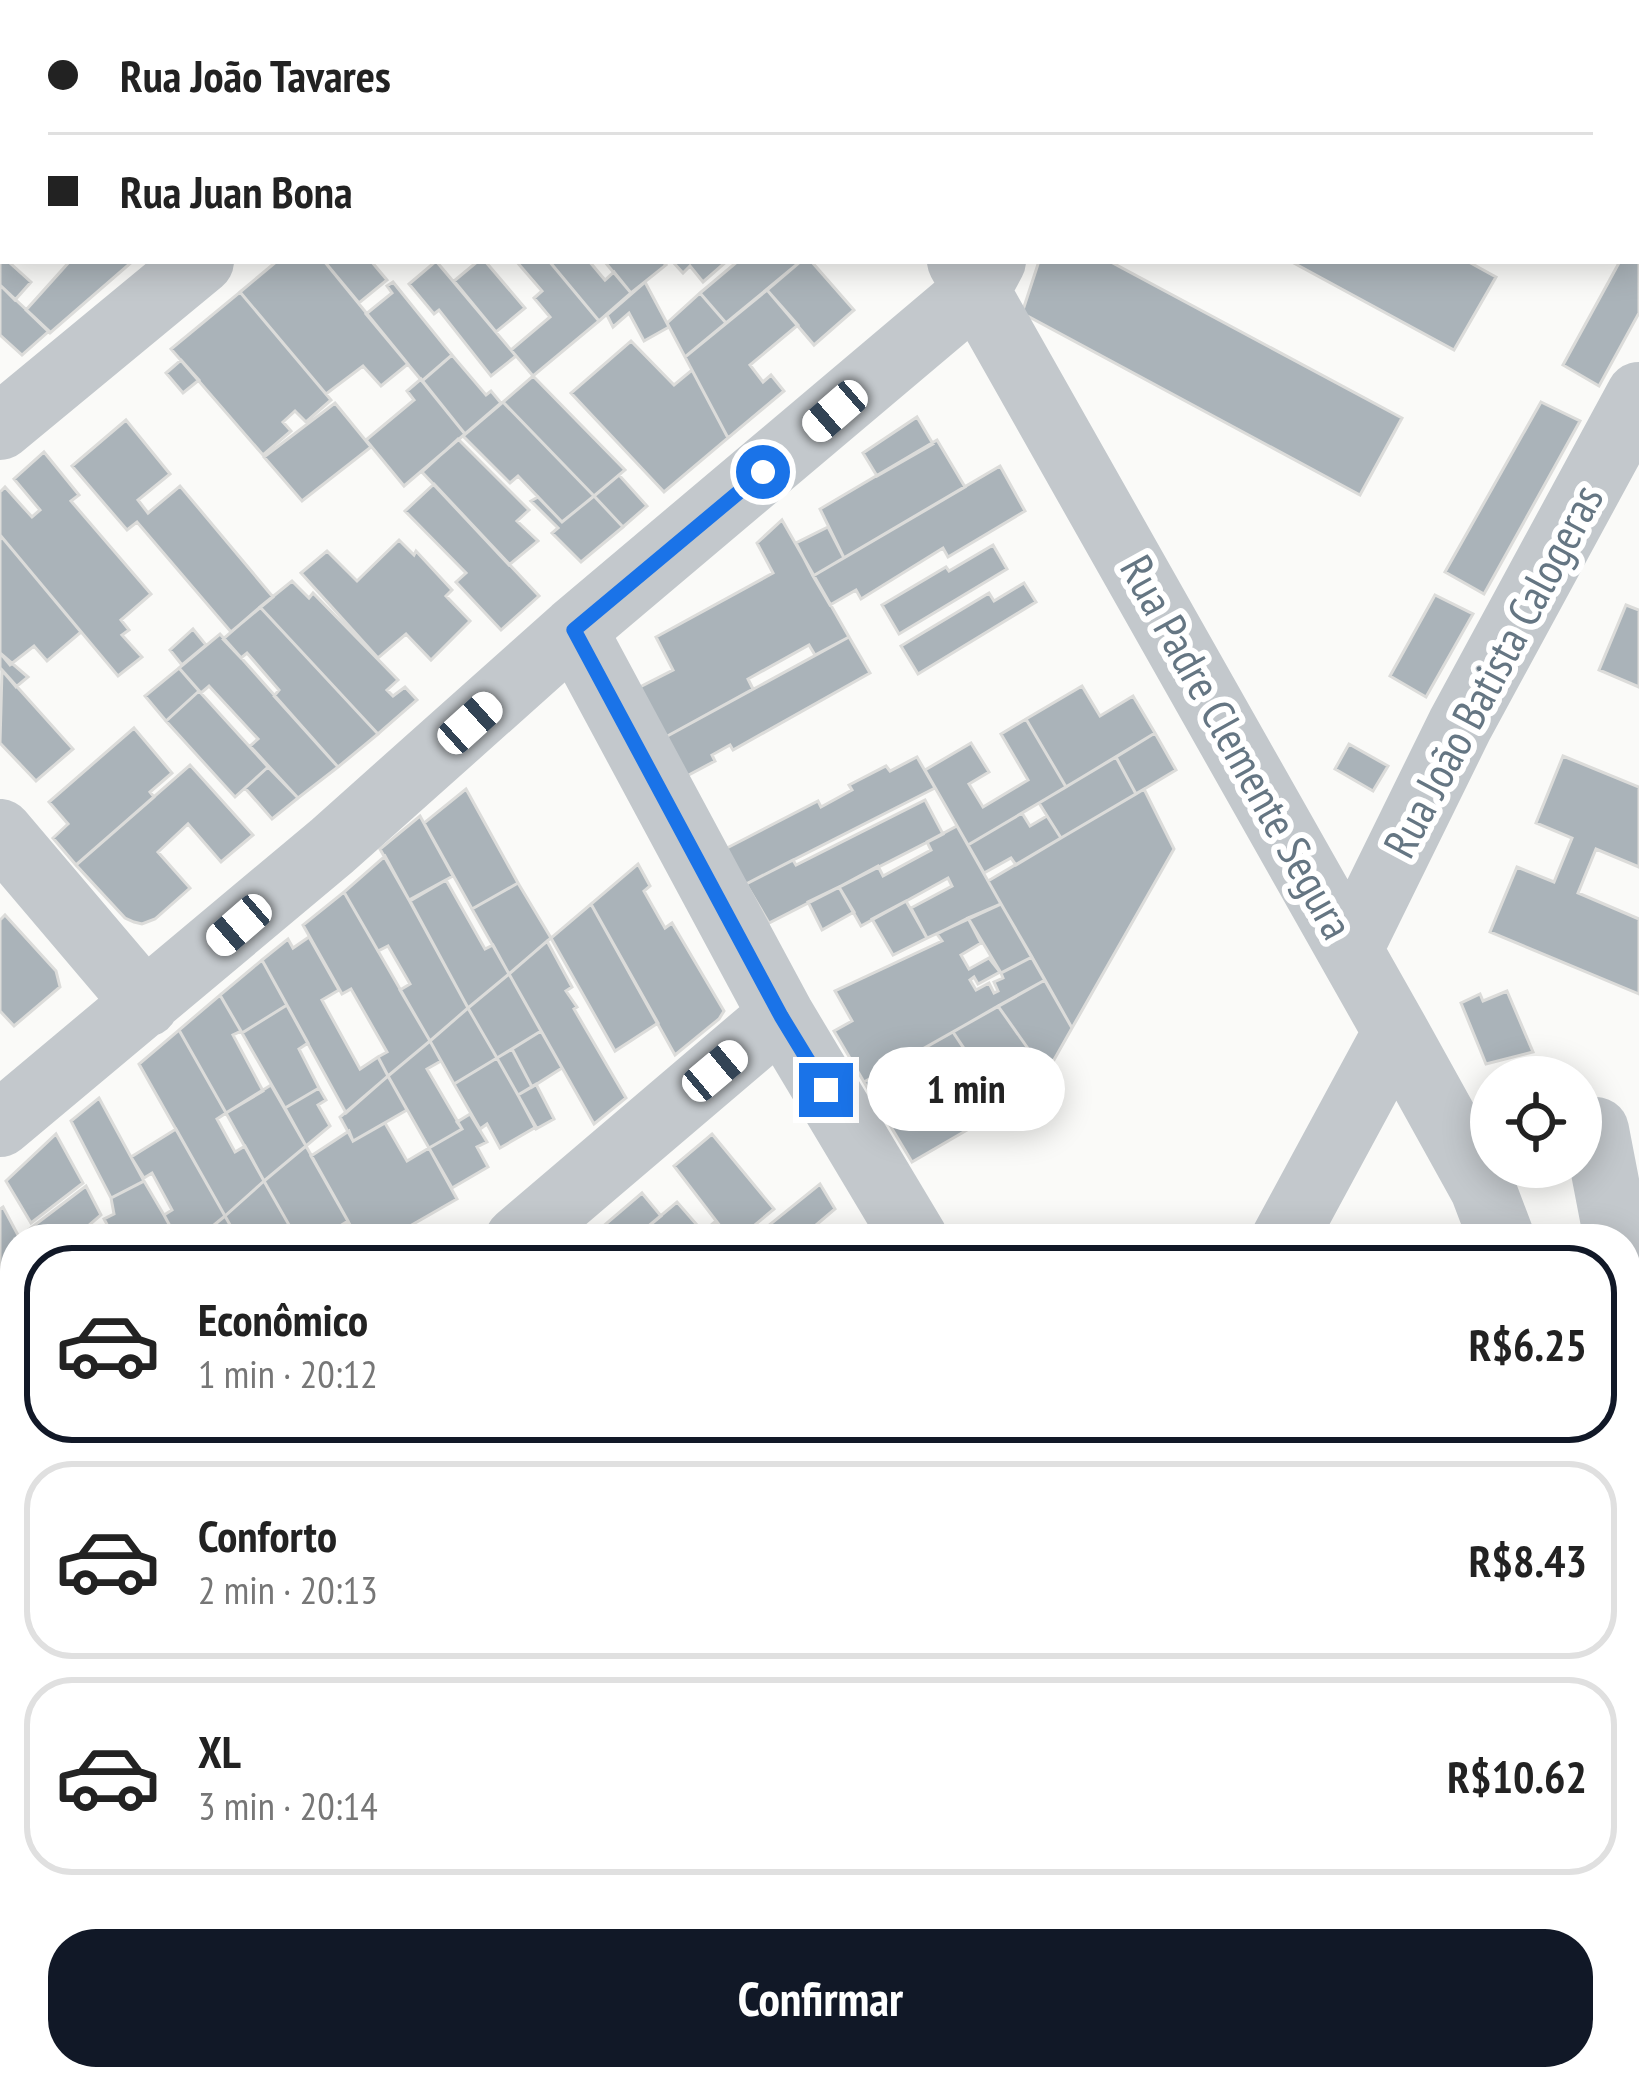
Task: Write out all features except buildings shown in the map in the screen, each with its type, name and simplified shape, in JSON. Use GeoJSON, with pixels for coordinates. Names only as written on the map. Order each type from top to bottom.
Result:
{"type":"FeatureCollection","features":[{"type":"Feature","properties":{"kind":"street"},"geometry":{"type":"LineString","coordinates":[[0,427],[197,264]]}},
{"type":"Feature","properties":{"kind":"street"},"geometry":{"type":"LineString","coordinates":[[0,1124],[332,846],[977,270]]}},
{"type":"Feature","properties":{"kind":"street","name":"Rua Padre Clemente Segura"},"geometry":{"type":"LineString","coordinates":[[977,270],[1483,1190],[1496,1224]]}},
{"type":"Feature","properties":{"kind":"street","name":"Rua João Batista Calogeras"},"geometry":{"type":"LineString","coordinates":[[1350,949],[1460,724],[1639,395]]}},
{"type":"Feature","properties":{"kind":"street"},"geometry":{"type":"LineString","coordinates":[[574,630],[781,1016],[906,1224]]}},
{"type":"Feature","properties":{"kind":"street"},"geometry":{"type":"LineString","coordinates":[[0,832],[146,1004]]}},
{"type":"Feature","properties":{"kind":"street"},"geometry":{"type":"LineString","coordinates":[[536,1224],[781,1016]]}},
{"type":"Feature","properties":{"kind":"street"},"geometry":{"type":"LineString","coordinates":[[1292,1224],[1396,1032]]}},
{"type":"Feature","properties":{"kind":"street"},"geometry":{"type":"LineString","coordinates":[[1602,1160],[1615,1224]]}},
{"type":"Feature","properties":{"kind":"route"},"geometry":{"type":"LineString","coordinates":[[763,472],[574,630],[781,1016],[826,1090]]}}]}
